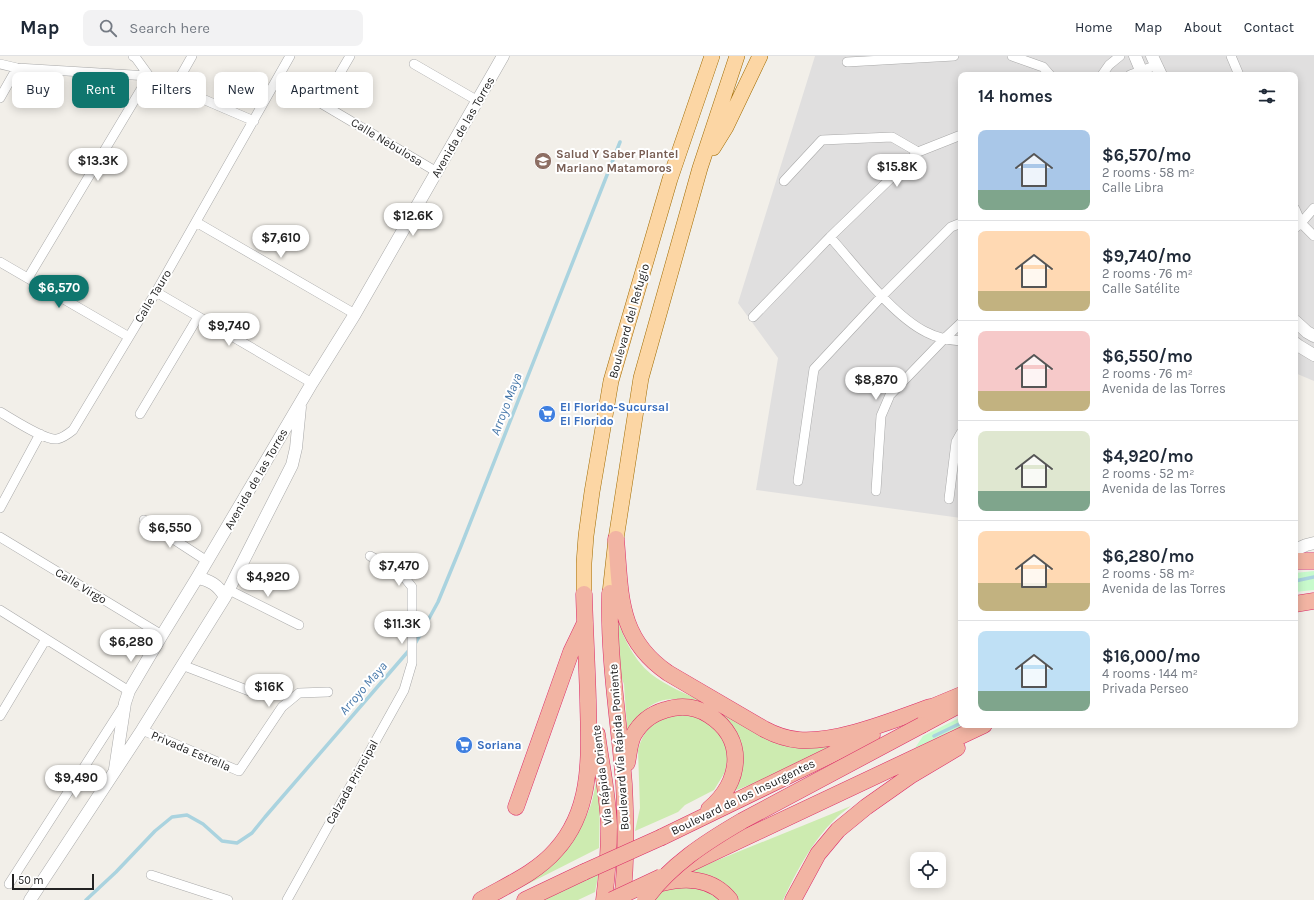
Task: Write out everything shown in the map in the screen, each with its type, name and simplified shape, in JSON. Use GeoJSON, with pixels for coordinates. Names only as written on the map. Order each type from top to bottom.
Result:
{"type":"FeatureCollection","features":[{"type":"Feature","properties":{"kind":"highway"},"geometry":{"type":"LineString","coordinates":[[616,539],[624,613],[630,631],[643,652],[668,673],[764,729],[785,738],[814,741],[833,738],[865,729],[930,707]]}},
{"type":"Feature","properties":{"kind":"highway"},"geometry":{"type":"LineString","coordinates":[[1298,561],[1314,560]]}},
{"type":"Feature","properties":{"kind":"highway","name":"Boulevard Vía Rápida Poniente"},"geometry":{"type":"LineString","coordinates":[[610,593],[609,626],[624,784],[626,824],[625,872],[622,900]]}},
{"type":"Feature","properties":{"kind":"highway"},"geometry":{"type":"LineString","coordinates":[[481,900],[540,866],[562,844],[578,818],[585,796],[588,769],[584,594]]}},
{"type":"Feature","properties":{"kind":"highway"},"geometry":{"type":"LineString","coordinates":[[1298,604],[1314,601]]}},
{"type":"Feature","properties":{"kind":"highway"},"geometry":{"type":"LineString","coordinates":[[516,807],[571,652],[585,624]]}},
{"type":"Feature","properties":{"kind":"highway","name":"Vía Rápida Oriente"},"geometry":{"type":"LineString","coordinates":[[586,651],[605,789],[608,825],[607,876],[604,900]]}},
{"type":"Feature","properties":{"kind":"highway","name":"Boulevard de los Insurgentes"},"geometry":{"type":"LineString","coordinates":[[526,900],[662,837],[686,824],[930,707],[958,695]]}},
{"type":"Feature","properties":{"kind":"highway"},"geometry":{"type":"LineString","coordinates":[[641,894],[660,882],[687,857],[716,836],[958,706]]}},
{"type":"Feature","properties":{"kind":"highway"},"geometry":{"type":"LineString","coordinates":[[624,784],[631,742],[638,729],[648,718],[662,710],[685,707],[698,710],[714,719],[725,729],[733,745],[735,760],[733,775],[728,788],[717,802],[686,824]]}},
{"type":"Feature","properties":{"kind":"highway"},"geometry":{"type":"LineString","coordinates":[[612,900],[641,894],[978,728]]}},
{"type":"Feature","properties":{"kind":"highway"},"geometry":{"type":"LineString","coordinates":[[793,900],[818,854],[838,830],[866,807],[910,776],[990,728]]}},
{"type":"Feature","properties":{"kind":"highway"},"geometry":{"type":"LineString","coordinates":[[675,876],[708,884],[720,890],[730,900]]}},
{"type":"Feature","properties":{"kind":"main road","name":"Boulevard del Refugio"},"geometry":{"type":"LineString","coordinates":[[584,594],[584,563],[587,529],[611,381],[670,179],[712,56]]}},
{"type":"Feature","properties":{"kind":"main road"},"geometry":{"type":"LineString","coordinates":[[610,593],[616,539],[641,378],[700,168],[737,56]]}},
{"type":"Feature","properties":{"kind":"main road"},"geometry":{"type":"LineString","coordinates":[[700,168],[726,127],[760,56]]}},
{"type":"Feature","properties":{"kind":"street"},"geometry":{"type":"LineString","coordinates":[[133,56],[146,72]]}},
{"type":"Feature","properties":{"kind":"street"},"geometry":{"type":"LineString","coordinates":[[183,72],[192,56]]}},
{"type":"Feature","properties":{"kind":"street","name":"Calle Tauro"},"geometry":{"type":"LineString","coordinates":[[0,412],[40,434],[55,439],[65,437],[73,430],[156,292],[290,56]]}},
{"type":"Feature","properties":{"kind":"street","name":"Calle Nebulosa"},"geometry":{"type":"LineString","coordinates":[[350,56],[322,104],[437,172]]}},
{"type":"Feature","properties":{"kind":"street","name":"Avenida de las Torres"},"geometry":{"type":"LineString","coordinates":[[115,769],[125,703],[129,691],[312,383],[355,314],[503,56]]}},
{"type":"Feature","properties":{"kind":"street"},"geometry":{"type":"LineString","coordinates":[[847,62],[954,56]]}},
{"type":"Feature","properties":{"kind":"street"},"geometry":{"type":"LineString","coordinates":[[1012,56],[1043,67],[1047,72]]}},
{"type":"Feature","properties":{"kind":"street"},"geometry":{"type":"LineString","coordinates":[[1104,72],[1109,65],[1120,56]]}},
{"type":"Feature","properties":{"kind":"street"},"geometry":{"type":"LineString","coordinates":[[1135,56],[1138,72]]}},
{"type":"Feature","properties":{"kind":"street"},"geometry":{"type":"LineString","coordinates":[[1231,56],[1238,72]]}},
{"type":"Feature","properties":{"kind":"street"},"geometry":{"type":"LineString","coordinates":[[0,64],[17,68],[137,75]]}},
{"type":"Feature","properties":{"kind":"street"},"geometry":{"type":"LineString","coordinates":[[414,64],[478,101]]}},
{"type":"Feature","properties":{"kind":"street"},"geometry":{"type":"LineString","coordinates":[[1142,72],[1156,65]]}},
{"type":"Feature","properties":{"kind":"street"},"geometry":{"type":"LineString","coordinates":[[0,98],[17,68]]}},
{"type":"Feature","properties":{"kind":"street"},"geometry":{"type":"LineString","coordinates":[[28,278],[137,96]]}},
{"type":"Feature","properties":{"kind":"street"},"geometry":{"type":"LineString","coordinates":[[206,100],[254,121]]}},
{"type":"Feature","properties":{"kind":"street"},"geometry":{"type":"LineString","coordinates":[[784,181],[822,140],[892,136],[918,152]]}},
{"type":"Feature","properties":{"kind":"street"},"geometry":{"type":"LineString","coordinates":[[753,317],[830,237],[918,152],[958,136]]}},
{"type":"Feature","properties":{"kind":"street"},"geometry":{"type":"LineString","coordinates":[[1314,208],[1298,225],[1314,236]]}},
{"type":"Feature","properties":{"kind":"street"},"geometry":{"type":"LineString","coordinates":[[196,222],[355,314]]}},
{"type":"Feature","properties":{"kind":"street"},"geometry":{"type":"LineString","coordinates":[[798,481],[814,369],[882,296],[951,227],[958,224]]}},
{"type":"Feature","properties":{"kind":"street"},"geometry":{"type":"LineString","coordinates":[[830,237],[882,296],[907,319],[925,332],[944,339],[958,341]]}},
{"type":"Feature","properties":{"kind":"street"},"geometry":{"type":"LineString","coordinates":[[0,262],[129,337]]}},
{"type":"Feature","properties":{"kind":"street"},"geometry":{"type":"LineString","coordinates":[[156,292],[312,383]]}},
{"type":"Feature","properties":{"kind":"street"},"geometry":{"type":"LineString","coordinates":[[140,414],[198,317]]}},
{"type":"Feature","properties":{"kind":"street"},"geometry":{"type":"LineString","coordinates":[[1298,324],[1314,336]]}},
{"type":"Feature","properties":{"kind":"street"},"geometry":{"type":"LineString","coordinates":[[876,491],[881,416],[890,395],[958,326]]}},
{"type":"Feature","properties":{"kind":"street"},"geometry":{"type":"LineString","coordinates":[[1298,345],[1314,355]]}},
{"type":"Feature","properties":{"kind":"street","name":"Avenida de las Torres"},"geometry":{"type":"LineString","coordinates":[[30,900],[142,730],[227,593],[290,469],[296,448],[300,404]]}},
{"type":"Feature","properties":{"kind":"street"},"geometry":{"type":"LineString","coordinates":[[0,508],[40,434]]}},
{"type":"Feature","properties":{"kind":"street"},"geometry":{"type":"LineString","coordinates":[[949,499],[956,442],[958,438]]}},
{"type":"Feature","properties":{"kind":"street"},"geometry":{"type":"LineString","coordinates":[[144,520],[207,561]]}},
{"type":"Feature","properties":{"kind":"street","name":"Calle Virgo"},"geometry":{"type":"LineString","coordinates":[[0,536],[162,635]]}},
{"type":"Feature","properties":{"kind":"street"},"geometry":{"type":"LineString","coordinates":[[1298,548],[1306,544],[1314,544]]}},
{"type":"Feature","properties":{"kind":"street","name":"Calzada Principal"},"geometry":{"type":"LineString","coordinates":[[287,900],[404,690],[412,663],[412,587],[400,572],[370,556]]}},
{"type":"Feature","properties":{"kind":"street"},"geometry":{"type":"LineString","coordinates":[[197,578],[214,584],[227,593],[299,625]]}},
{"type":"Feature","properties":{"kind":"street"},"geometry":{"type":"LineString","coordinates":[[0,610],[129,691]]}},
{"type":"Feature","properties":{"kind":"street"},"geometry":{"type":"LineString","coordinates":[[0,716],[46,639]]}},
{"type":"Feature","properties":{"kind":"street"},"geometry":{"type":"LineString","coordinates":[[182,665],[252,692]]}},
{"type":"Feature","properties":{"kind":"street","name":"Privada Estrella"},"geometry":{"type":"LineString","coordinates":[[142,730],[239,772],[282,707],[299,693],[328,692]]}},
{"type":"Feature","properties":{"kind":"street"},"geometry":{"type":"LineString","coordinates":[[9,884],[125,703]]}},
{"type":"Feature","properties":{"kind":"street"},"geometry":{"type":"LineString","coordinates":[[151,874],[228,900]]}},
{"type":"Feature","properties":{"kind":"street"},"geometry":{"type":"LineString","coordinates":[[196,900],[199,891]]}},
{"type":"Feature","properties":{"kind":"shaded area"},"geometry":{"type":"Polygon","coordinates":[[[815,56],[1314,56],[1314,381],[1298,374],[1298,72],[958,72],[958,518],[756,490],[778,358],[738,303],[815,56]]]}},
{"type":"Feature","properties":{"kind":"green space"},"geometry":{"type":"Polygon","coordinates":[[[1314,571],[1314,590],[1298,592],[1298,573],[1314,571]]]}},
{"type":"Feature","properties":{"kind":"green space"},"geometry":{"type":"Polygon","coordinates":[[[615,610],[620,628],[628,645],[644,668],[663,682],[705,703],[682,699],[658,702],[645,711],[639,719],[625,748],[627,727],[624,684],[617,668],[615,610]]]}},
{"type":"Feature","properties":{"kind":"green space"},"geometry":{"type":"Polygon","coordinates":[[[714,708],[756,732],[854,738],[762,780],[729,793],[736,783],[723,716],[714,708]]]}},
{"type":"Feature","properties":{"kind":"green space"},"geometry":{"type":"Polygon","coordinates":[[[670,713],[702,717],[725,740],[728,757],[725,772],[714,790],[685,805],[678,812],[635,831],[640,808],[638,750],[640,743],[646,732],[654,723],[670,713]]]}},
{"type":"Feature","properties":{"kind":"green space"},"geometry":{"type":"Polygon","coordinates":[[[958,718],[958,728],[959,728],[915,748],[923,736],[958,718]]]}},
{"type":"Feature","properties":{"kind":"green space"},"geometry":{"type":"Polygon","coordinates":[[[599,763],[599,848],[496,900],[551,866],[564,852],[587,815],[595,789],[599,763]]]}},
{"type":"Feature","properties":{"kind":"green space"},"geometry":{"type":"Polygon","coordinates":[[[851,806],[834,820],[819,838],[799,868],[783,900],[739,900],[728,887],[722,883],[710,877],[686,873],[851,806]]]}},
{"type":"Feature","properties":{"kind":"green space"},"geometry":{"type":"Polygon","coordinates":[[[599,871],[595,892],[578,900],[541,900],[599,871]]]}},
{"type":"Feature","properties":{"kind":"green space"},"geometry":{"type":"Polygon","coordinates":[[[691,884],[724,900],[653,900],[661,891],[691,884]]]}},
{"type":"Feature","properties":{"kind":"waterway","name":"Arroyo Maya"},"geometry":{"type":"LineString","coordinates":[[415,644],[438,602],[461,546],[620,142]]}},
{"type":"Feature","properties":{"kind":"waterway"},"geometry":{"type":"LineString","coordinates":[[1298,580],[1314,577]]}},
{"type":"Feature","properties":{"kind":"waterway","name":"Arroyo Maya"},"geometry":{"type":"LineString","coordinates":[[86,900],[116,872],[155,831],[172,817],[187,815],[203,824],[222,841],[237,843],[252,833],[411,648]]}},
{"type":"Feature","properties":{"kind":"waterway"},"geometry":{"type":"LineString","coordinates":[[934,736],[958,724]]}},
{"type":"Feature","properties":{"kind":"place","name":"Salud Y Saber Plantel Mariano Matamoros"},"geometry":{"type":"Point","coordinates":[543,161]}},
{"type":"Feature","properties":{"kind":"place","name":"El Florido-Sucursal El Florido"},"geometry":{"type":"Point","coordinates":[547,414]}},
{"type":"Feature","properties":{"kind":"place","name":"Soriana"},"geometry":{"type":"Point","coordinates":[464,745]}}]}
